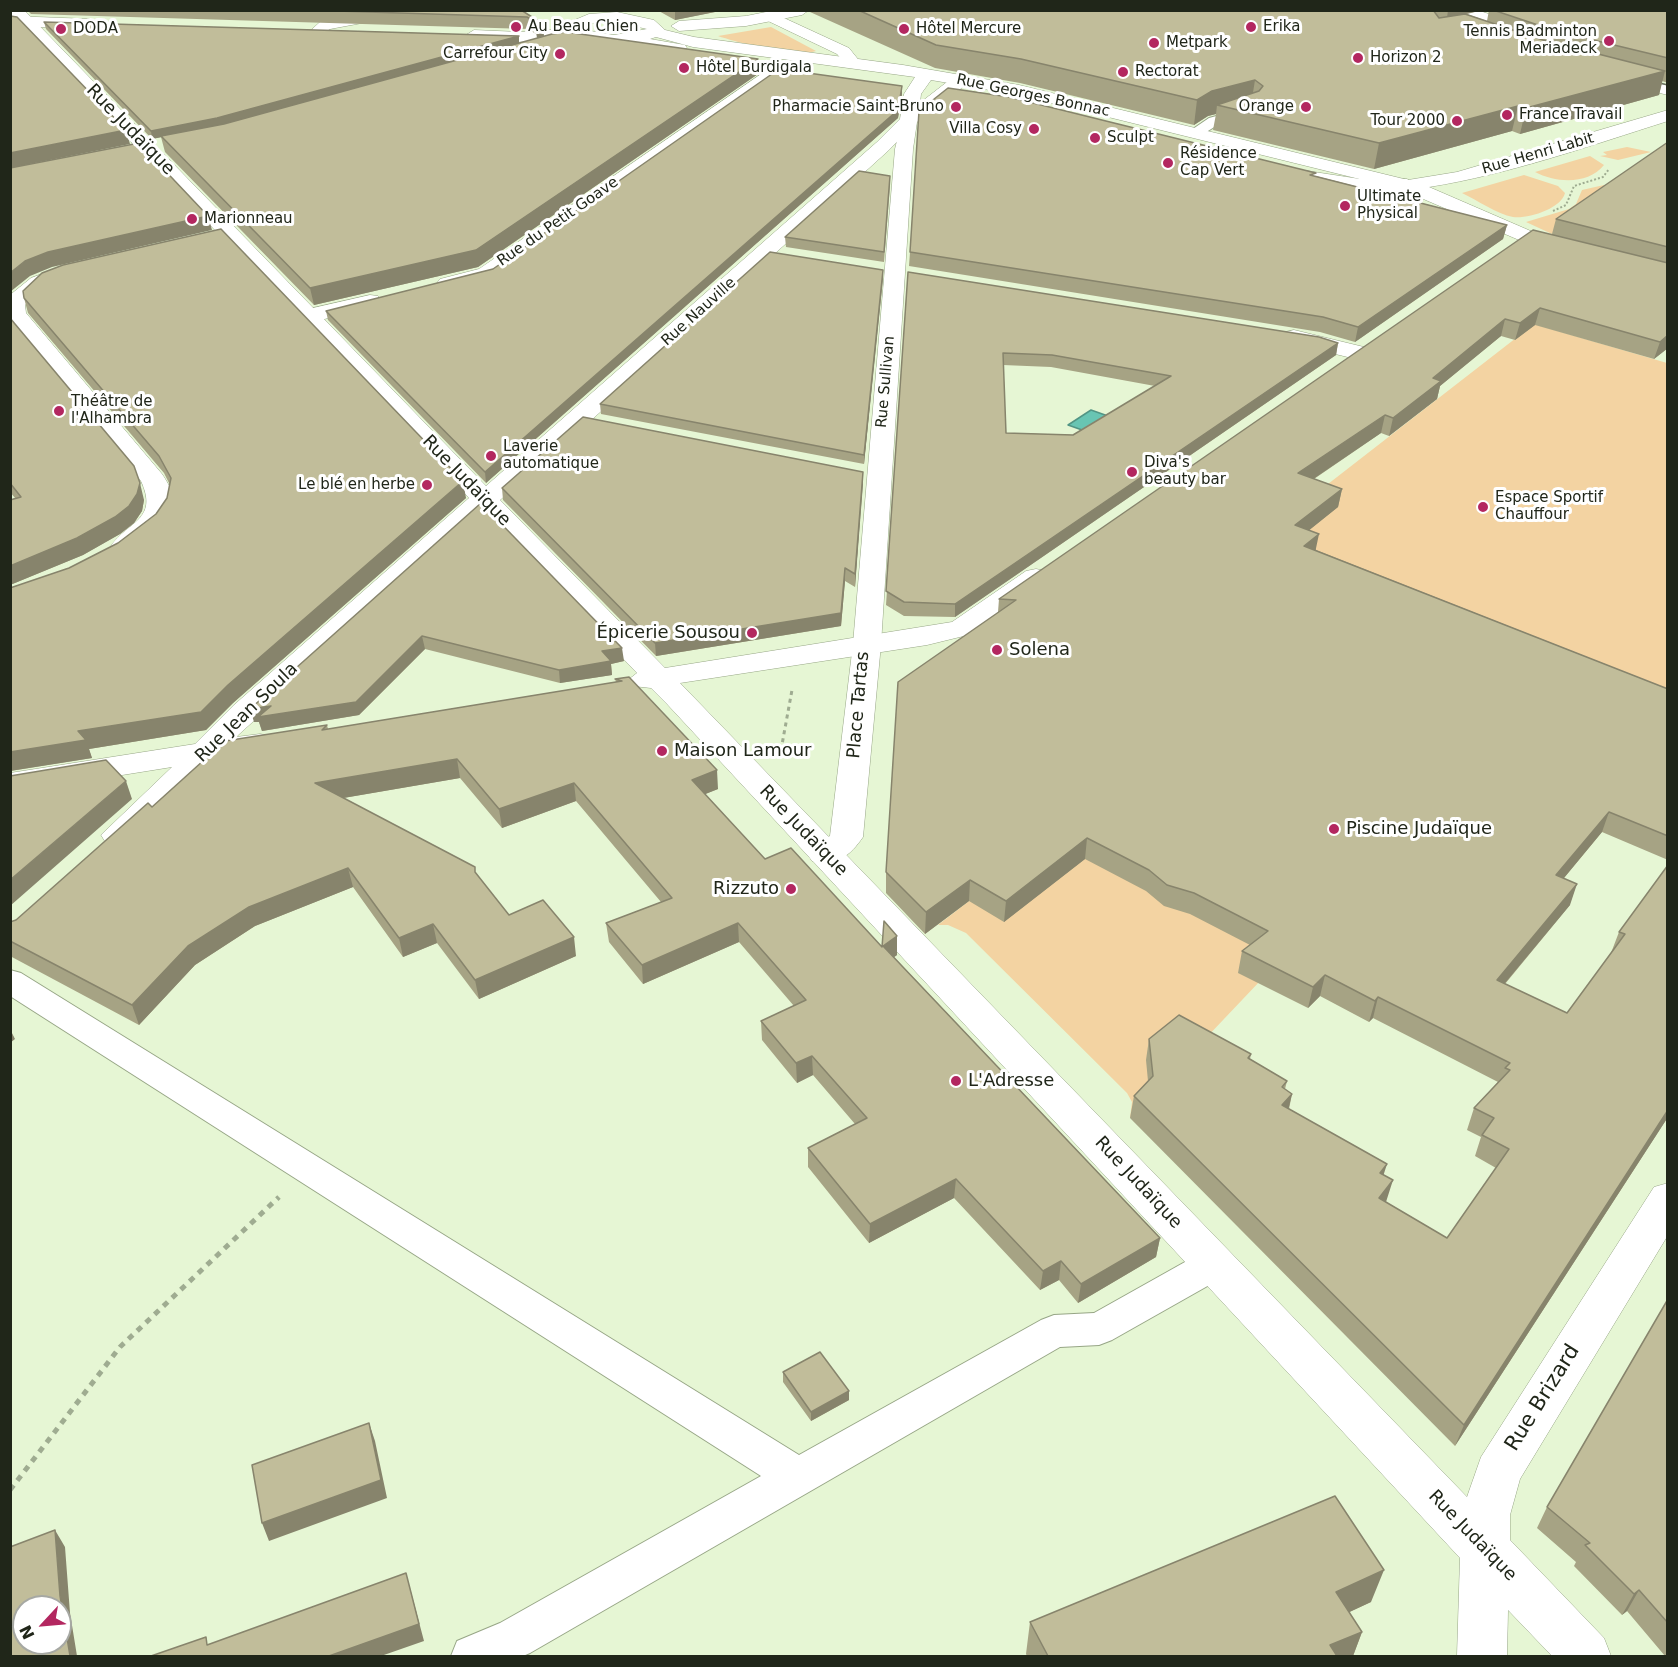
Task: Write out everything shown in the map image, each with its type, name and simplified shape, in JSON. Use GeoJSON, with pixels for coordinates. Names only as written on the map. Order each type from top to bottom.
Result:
{"type":"FeatureCollection","features":[{"type":"Feature","properties":{"kind":"street"},"geometry":{"type":"LineString","coordinates":[[378,32],[312,31],[325,25],[405,10]]}},
{"type":"Feature","properties":{"kind":"street"},"geometry":{"type":"LineString","coordinates":[[600,10],[617,17]]}},
{"type":"Feature","properties":{"kind":"street"},"geometry":{"type":"LineString","coordinates":[[461,35],[520,37],[577,32],[621,39],[639,38],[656,30],[726,23],[802,10]]}},
{"type":"Feature","properties":{"kind":"street"},"geometry":{"type":"LineString","coordinates":[[1460,10],[1548,39]]}},
{"type":"Feature","properties":{"kind":"street"},"geometry":{"type":"LineString","coordinates":[[771,16],[843,51],[853,63]]}},
{"type":"Feature","properties":{"kind":"street"},"geometry":{"type":"LineString","coordinates":[[506,53],[577,32],[589,19],[617,17]]}},
{"type":"Feature","properties":{"kind":"street","name":"Rue Georges Bonnac"},"geometry":{"type":"LineString","coordinates":[[617,17],[693,42],[853,63],[922,80]]}},
{"type":"Feature","properties":{"kind":"street"},"geometry":{"type":"LineString","coordinates":[[17,18],[108,24]]}},
{"type":"Feature","properties":{"kind":"street","name":"Rue Judaïque"},"geometry":{"type":"LineString","coordinates":[[17,18],[156,147],[230,234],[658,678],[1586,1656]]}},
{"type":"Feature","properties":{"kind":"street"},"geometry":{"type":"LineString","coordinates":[[551,19],[577,32]]}},
{"type":"Feature","properties":{"kind":"street","name":"Rue Georges Bonnac"},"geometry":{"type":"LineString","coordinates":[[621,39],[780,66],[1019,90],[1407,185],[1501,224],[1518,243],[1588,253]]}},
{"type":"Feature","properties":{"kind":"street"},"geometry":{"type":"LineString","coordinates":[[1632,65],[1668,73]]}},
{"type":"Feature","properties":{"kind":"street","name":"Rue du Petit Goave"},"geometry":{"type":"LineString","coordinates":[[429,287],[486,273],[780,66]]}},
{"type":"Feature","properties":{"kind":"street"},"geometry":{"type":"LineString","coordinates":[[1604,75],[1668,90]]}},
{"type":"Feature","properties":{"kind":"street","name":"Rue Sullivan"},"geometry":{"type":"LineString","coordinates":[[867,644],[866,475],[906,274],[878,175],[909,120],[911,93],[922,80]]}},
{"type":"Feature","properties":{"kind":"street"},"geometry":{"type":"LineString","coordinates":[[909,120],[955,85]]}},
{"type":"Feature","properties":{"kind":"street","name":"Rue Georges Bonnac"},"geometry":{"type":"LineString","coordinates":[[955,85],[999,100],[1317,179],[1359,185],[1407,185]]}},
{"type":"Feature","properties":{"kind":"street","name":"Rue Henri Labit"},"geometry":{"type":"LineString","coordinates":[[1407,185],[1458,177],[1668,115]]}},
{"type":"Feature","properties":{"kind":"street","name":"Rue Nauville"},"geometry":{"type":"LineString","coordinates":[[485,500],[776,254],[878,175],[909,120]]}},
{"type":"Feature","properties":{"kind":"street"},"geometry":{"type":"LineString","coordinates":[[125,154],[156,147]]}},
{"type":"Feature","properties":{"kind":"street"},"geometry":{"type":"LineString","coordinates":[[199,240],[230,234]]}},
{"type":"Feature","properties":{"kind":"street"},"geometry":{"type":"LineString","coordinates":[[78,268],[38,282],[14,303],[15,314],[153,479],[160,497],[154,517],[139,536],[105,557]]}},
{"type":"Feature","properties":{"kind":"street"},"geometry":{"type":"LineString","coordinates":[[873,269],[906,274]]}},
{"type":"Feature","properties":{"kind":"street"},"geometry":{"type":"LineString","coordinates":[[308,316],[383,298]]}},
{"type":"Feature","properties":{"kind":"street"},"geometry":{"type":"LineString","coordinates":[[1273,333],[1369,346],[1331,373]]}},
{"type":"Feature","properties":{"kind":"street"},"geometry":{"type":"LineString","coordinates":[[579,419],[605,425]]}},
{"type":"Feature","properties":{"kind":"street","name":"Rue Jean Soula"},"geometry":{"type":"LineString","coordinates":[[99,851],[206,752],[245,711],[463,516],[485,500]]}},
{"type":"Feature","properties":{"kind":"street"},"geometry":{"type":"LineString","coordinates":[[867,644],[927,636],[962,628],[1059,561]]}},
{"type":"Feature","properties":{"kind":"street","name":"Place Tartas"},"geometry":{"type":"LineString","coordinates":[[619,685],[867,644],[846,837],[840,846],[824,853]]}},
{"type":"Feature","properties":{"kind":"street"},"geometry":{"type":"LineString","coordinates":[[10,783],[289,738]]}},
{"type":"Feature","properties":{"kind":"street","name":"Rue Brizard"},"geometry":{"type":"LineString","coordinates":[[1483,1637],[1486,1515],[1498,1472],[1668,1199]]}},
{"type":"Feature","properties":{"kind":"lane"},"geometry":{"type":"LineString","coordinates":[[1195,132],[1214,121],[1250,111]]}},
{"type":"Feature","properties":{"kind":"lane"},"geometry":{"type":"LineString","coordinates":[[10,981],[798,1477]]}},
{"type":"Feature","properties":{"kind":"lane"},"geometry":{"type":"LineString","coordinates":[[472,1656],[515,1638],[1054,1331],[1099,1329],[1214,1264]]}},
{"type":"Feature","properties":{"kind":"path"},"geometry":{"type":"LineString","coordinates":[[1501,224],[1545,214],[1566,205],[1574,186],[1603,177],[1612,165]]}},
{"type":"Feature","properties":{"kind":"path"},"geometry":{"type":"LineString","coordinates":[[779,760],[793,684]]}},
{"type":"Feature","properties":{"kind":"path"},"geometry":{"type":"LineString","coordinates":[[10,1490],[120,1347],[309,1169]]}},
{"type":"Feature","properties":{"kind":"shaded area"},"geometry":{"type":"Polygon","coordinates":[[[771,27],[816,51],[795,53],[753,46],[718,36],[771,27]]]}},
{"type":"Feature","properties":{"kind":"shaded area"},"geometry":{"type":"Polygon","coordinates":[[[1627,147],[1651,152],[1618,160],[1600,156],[1607,155],[1603,152],[1627,147]]]}},
{"type":"Feature","properties":{"kind":"shaded area"},"geometry":{"type":"Polygon","coordinates":[[[1590,156],[1604,165],[1581,179],[1562,180],[1535,172],[1590,156]]]}},
{"type":"Feature","properties":{"kind":"shaded area"},"geometry":{"type":"Polygon","coordinates":[[[1524,175],[1558,186],[1565,193],[1562,199],[1543,212],[1513,217],[1462,193],[1524,175]]]}},
{"type":"Feature","properties":{"kind":"shaded area"},"geometry":{"type":"Polygon","coordinates":[[[1604,185],[1617,187],[1552,234],[1526,222],[1569,209],[1576,204],[1582,190],[1604,185]]]}},
{"type":"Feature","properties":{"kind":"shaded area","name":"Piscine Judaïque"},"geometry":{"type":"Polygon","coordinates":[[[1534,324],[1667,363],[1668,751],[1280,960],[1130,1118],[1132,1102],[1127,1093],[966,933],[948,925],[938,925],[969,901],[1310,498],[1534,324]]]}},
{"type":"Feature","properties":{"kind":"water"},"geometry":{"type":"Polygon","coordinates":[[[1091,410],[1108,416],[1085,431],[1068,425],[1091,410]]]}},
{"type":"Feature","properties":{"kind":"building"},"geometry":{"type":"Polygon","coordinates":[[[305,10],[521,10],[543,24],[535,26],[536,22],[527,17],[305,10]]]}},
{"type":"Feature","properties":{"kind":"building"},"geometry":{"type":"Polygon","coordinates":[[[858,10],[1433,10],[1439,18],[1465,14],[1543,40],[1665,71],[1526,108],[1518,106],[1379,143],[1217,105],[1259,91],[1263,86],[1255,80],[1212,91],[1197,100],[1021,59],[936,45],[858,10]]]}},
{"type":"Feature","properties":{"kind":"building"},"geometry":{"type":"Polygon","coordinates":[[[1493,10],[1668,10],[1668,58],[1556,31],[1493,10]]]}},
{"type":"Feature","properties":{"kind":"building"},"geometry":{"type":"Polygon","coordinates":[[[10,16],[17,17],[126,130],[10,153],[10,16]]]}},
{"type":"Feature","properties":{"kind":"building"},"geometry":{"type":"Polygon","coordinates":[[[44,22],[519,36],[217,118],[151,131],[44,22]]]}},
{"type":"Feature","properties":{"kind":"building"},"geometry":{"type":"Polygon","coordinates":[[[566,32],[758,59],[476,250],[310,288],[161,136],[224,124],[566,32]]]}},
{"type":"Feature","properties":{"kind":"building"},"geometry":{"type":"Polygon","coordinates":[[[779,69],[902,86],[898,110],[485,472],[326,311],[493,269],[779,69]]]}},
{"type":"Feature","properties":{"kind":"building"},"geometry":{"type":"Polygon","coordinates":[[[948,88],[1009,97],[1316,173],[1310,175],[1507,225],[1358,327],[1323,317],[910,252],[919,111],[948,88]]]}},
{"type":"Feature","properties":{"kind":"building"},"geometry":{"type":"Polygon","coordinates":[[[1668,142],[1668,247],[1556,219],[1668,142]]]}},
{"type":"Feature","properties":{"kind":"building"},"geometry":{"type":"Polygon","coordinates":[[[139,143],[208,216],[48,252],[25,261],[10,273],[10,168],[139,143]]]}},
{"type":"Feature","properties":{"kind":"building"},"geometry":{"type":"Polygon","coordinates":[[[859,171],[890,176],[884,252],[785,237],[859,171]]]}},
{"type":"Feature","properties":{"kind":"building"},"geometry":{"type":"Polygon","coordinates":[[[221,229],[463,481],[228,685],[201,712],[78,731],[86,740],[10,752],[10,588],[69,568],[118,543],[156,514],[167,498],[171,478],[159,456],[24,298],[23,291],[42,273],[63,265],[221,229]]]}},
{"type":"Feature","properties":{"kind":"building"},"geometry":{"type":"Polygon","coordinates":[[[1533,230],[1668,263],[1668,335],[1660,342],[1540,308],[1520,323],[1505,319],[1433,378],[1441,381],[1393,418],[1385,415],[1298,473],[1342,489],[1295,525],[1319,534],[1304,546],[1668,689],[1668,836],[1609,812],[1556,875],[1577,884],[1497,980],[1567,1013],[1625,934],[1619,932],[1668,865],[1668,1110],[1464,1425],[1134,1096],[1153,1076],[1149,1039],[1179,1015],[1251,1054],[1248,1058],[1287,1081],[1282,1087],[1292,1094],[1282,1105],[1387,1164],[1380,1173],[1393,1180],[1379,1198],[1447,1238],[1509,1149],[1482,1135],[1494,1118],[1474,1108],[1510,1070],[1505,1068],[1510,1063],[1378,997],[1375,1001],[1325,975],[1313,987],[1242,951],[1268,931],[1194,893],[1167,885],[1149,870],[1087,838],[1006,901],[970,880],[926,912],[886,872],[898,682],[1016,600],[999,599],[1533,230]]]}},
{"type":"Feature","properties":{"kind":"building"},"geometry":{"type":"Polygon","coordinates":[[[770,252],[883,270],[864,455],[600,404],[770,252]]]}},
{"type":"Feature","properties":{"kind":"building"},"geometry":{"type":"Polygon","coordinates":[[[908,272],[1319,337],[1338,343],[955,604],[904,602],[886,591],[908,272]],[[1003,353],[1006,433],[1073,435],[1171,376],[1052,355],[1003,353]]]}},
{"type":"Feature","properties":{"kind":"building"},"geometry":{"type":"Polygon","coordinates":[[[10,318],[134,466],[140,483],[137,494],[129,506],[115,517],[77,538],[10,566],[10,500],[21,497],[10,483],[10,318]]]}},
{"type":"Feature","properties":{"kind":"building"},"geometry":{"type":"Polygon","coordinates":[[[583,417],[863,472],[855,574],[845,568],[841,613],[655,643],[502,488],[583,417]]]}},
{"type":"Feature","properties":{"kind":"building"},"geometry":{"type":"Polygon","coordinates":[[[481,503],[622,648],[602,651],[611,661],[559,670],[422,636],[356,702],[258,717],[271,706],[250,709],[481,503]]]}},
{"type":"Feature","properties":{"kind":"building"},"geometry":{"type":"Polygon","coordinates":[[[629,677],[717,770],[692,780],[765,859],[791,848],[882,947],[884,921],[897,936],[883,946],[1160,1238],[1081,1284],[1061,1261],[1043,1271],[956,1179],[870,1224],[808,1148],[867,1118],[812,1056],[796,1063],[761,1021],[806,1000],[738,923],[642,965],[606,923],[672,898],[574,783],[499,809],[457,759],[315,783],[475,867],[475,872],[509,915],[543,900],[574,937],[475,980],[433,924],[399,938],[348,868],[249,907],[188,946],[132,1005],[10,941],[10,922],[16,920],[148,803],[152,807],[225,741],[327,725],[322,730],[622,681],[615,679],[629,677]]]}},
{"type":"Feature","properties":{"kind":"building"},"geometry":{"type":"Polygon","coordinates":[[[106,760],[126,781],[10,880],[10,776],[106,760]]]}},
{"type":"Feature","properties":{"kind":"building"},"geometry":{"type":"Polygon","coordinates":[[[1668,1299],[1668,1623],[1639,1590],[1634,1594],[1585,1545],[1590,1543],[1547,1507],[1668,1299]]]}},
{"type":"Feature","properties":{"kind":"building"},"geometry":{"type":"Polygon","coordinates":[[[820,1352],[849,1391],[811,1412],[783,1372],[820,1352]]]}},
{"type":"Feature","properties":{"kind":"building"},"geometry":{"type":"Polygon","coordinates":[[[369,1423],[381,1480],[262,1523],[252,1465],[369,1423]]]}},
{"type":"Feature","properties":{"kind":"building"},"geometry":{"type":"Polygon","coordinates":[[[1335,1496],[1384,1570],[1336,1592],[1362,1632],[1330,1645],[1337,1656],[1048,1656],[1030,1622],[1335,1496]]]}},
{"type":"Feature","properties":{"kind":"building"},"geometry":{"type":"Polygon","coordinates":[[[55,1530],[60,1595],[12,1595],[12,1655],[70,1656],[10,1656],[10,1547],[55,1530]]]}},
{"type":"Feature","properties":{"kind":"building"},"geometry":{"type":"Polygon","coordinates":[[[406,1573],[419,1624],[329,1656],[151,1656],[206,1637],[207,1645],[406,1573]]]}},
{"type":"Feature","properties":{"kind":"tram line"},"geometry":{"type":"LineString","coordinates":[[1645,80],[1668,85]]}},
{"type":"Feature","properties":{"kind":"place","name":"Au Beau Chien"},"geometry":{"type":"Point","coordinates":[516,27]}},
{"type":"Feature","properties":{"kind":"place","name":"Erika"},"geometry":{"type":"Point","coordinates":[1251,27]}},
{"type":"Feature","properties":{"kind":"place","name":"DODA"},"geometry":{"type":"Point","coordinates":[61,29]}},
{"type":"Feature","properties":{"kind":"place","name":"Hôtel Mercure"},"geometry":{"type":"Point","coordinates":[904,29]}},
{"type":"Feature","properties":{"kind":"place","name":"Tennis Badminton Meriadeck"},"geometry":{"type":"Point","coordinates":[1609,41]}},
{"type":"Feature","properties":{"kind":"place","name":"Metpark"},"geometry":{"type":"Point","coordinates":[1154,43]}},
{"type":"Feature","properties":{"kind":"place","name":"Carrefour City"},"geometry":{"type":"Point","coordinates":[560,54]}},
{"type":"Feature","properties":{"kind":"place","name":"Horizon 2"},"geometry":{"type":"Point","coordinates":[1358,58]}},
{"type":"Feature","properties":{"kind":"place","name":"Hôtel Burdigala"},"geometry":{"type":"Point","coordinates":[684,68]}},
{"type":"Feature","properties":{"kind":"place","name":"Rectorat"},"geometry":{"type":"Point","coordinates":[1123,72]}},
{"type":"Feature","properties":{"kind":"place","name":"Pharmacie Saint-Bruno"},"geometry":{"type":"Point","coordinates":[956,107]}},
{"type":"Feature","properties":{"kind":"place","name":"Orange"},"geometry":{"type":"Point","coordinates":[1306,107]}},
{"type":"Feature","properties":{"kind":"place","name":"France Travail"},"geometry":{"type":"Point","coordinates":[1507,115]}},
{"type":"Feature","properties":{"kind":"place","name":"Tour 2000"},"geometry":{"type":"Point","coordinates":[1457,121]}},
{"type":"Feature","properties":{"kind":"place","name":"Villa Cosy"},"geometry":{"type":"Point","coordinates":[1034,129]}},
{"type":"Feature","properties":{"kind":"place","name":"Sculpt"},"geometry":{"type":"Point","coordinates":[1095,138]}},
{"type":"Feature","properties":{"kind":"place","name":"Résidence Cap Vert"},"geometry":{"type":"Point","coordinates":[1168,163]}},
{"type":"Feature","properties":{"kind":"place","name":"Ultimate Physical"},"geometry":{"type":"Point","coordinates":[1345,206]}},
{"type":"Feature","properties":{"kind":"place","name":"Marionneau"},"geometry":{"type":"Point","coordinates":[192,219]}},
{"type":"Feature","properties":{"kind":"place","name":"Théâtre de l'Alhambra"},"geometry":{"type":"Point","coordinates":[59,411]}},
{"type":"Feature","properties":{"kind":"place","name":"Laverie automatique"},"geometry":{"type":"Point","coordinates":[491,456]}},
{"type":"Feature","properties":{"kind":"place","name":"Diva's beauty bar"},"geometry":{"type":"Point","coordinates":[1132,472]}},
{"type":"Feature","properties":{"kind":"place","name":"Le blé en herbe"},"geometry":{"type":"Point","coordinates":[427,485]}},
{"type":"Feature","properties":{"kind":"place","name":"Espace Sportif Chauffour"},"geometry":{"type":"Point","coordinates":[1483,507]}},
{"type":"Feature","properties":{"kind":"place","name":"Épicerie Sousou"},"geometry":{"type":"Point","coordinates":[752,633]}},
{"type":"Feature","properties":{"kind":"place","name":"Solena"},"geometry":{"type":"Point","coordinates":[997,650]}},
{"type":"Feature","properties":{"kind":"place","name":"Maison Lamour"},"geometry":{"type":"Point","coordinates":[662,751]}},
{"type":"Feature","properties":{"kind":"place","name":"Piscine Judaïque"},"geometry":{"type":"Point","coordinates":[1334,829]}},
{"type":"Feature","properties":{"kind":"place","name":"Rizzuto"},"geometry":{"type":"Point","coordinates":[791,889]}},
{"type":"Feature","properties":{"kind":"place","name":"L'Adresse"},"geometry":{"type":"Point","coordinates":[956,1081]}}]}
